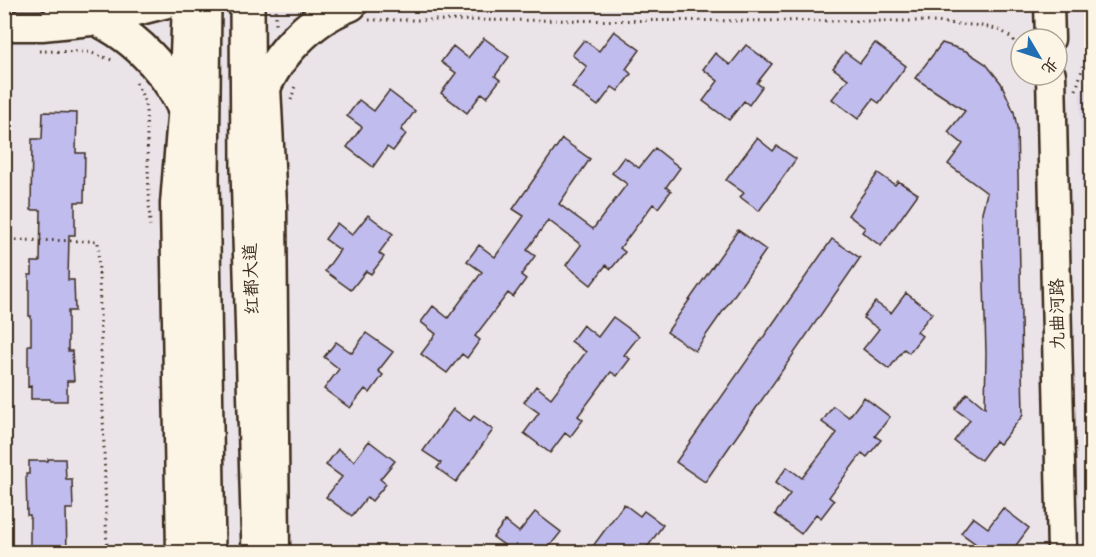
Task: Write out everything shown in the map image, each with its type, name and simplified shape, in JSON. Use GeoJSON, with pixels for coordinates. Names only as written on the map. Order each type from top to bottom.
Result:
{"type":"FeatureCollection","features":[{"type":"Feature","properties":{"kind":"main road"},"geometry":{"type":"LineString","coordinates":[[61,4],[101,20],[121,32],[148,55],[167,77],[183,104],[195,136],[202,179]]}},
{"type":"Feature","properties":{"kind":"main road"},"geometry":{"type":"LineString","coordinates":[[204,4],[202,179],[208,552]]}},
{"type":"Feature","properties":{"kind":"main road","name":"红都大道"},"geometry":{"type":"LineString","coordinates":[[247,4],[248,168],[259,552]]}},
{"type":"Feature","properties":{"kind":"main road"},"geometry":{"type":"LineString","coordinates":[[248,168],[248,148],[255,109],[284,88],[283,56],[296,40],[327,16],[356,12]]}},
{"type":"Feature","properties":{"kind":"street"},"geometry":{"type":"LineString","coordinates":[[4,26],[42,26],[101,20],[164,4]]}},
{"type":"Feature","properties":{"kind":"street"},"geometry":{"type":"LineString","coordinates":[[181,552],[175,204],[183,104],[187,4]]}},
{"type":"Feature","properties":{"kind":"street"},"geometry":{"type":"LineString","coordinates":[[259,4],[284,88],[272,205],[275,552]]}},
{"type":"Feature","properties":{"kind":"street"},"geometry":{"type":"LineString","coordinates":[[1049,4],[1050,27]]}},
{"type":"Feature","properties":{"kind":"street","name":"九曲河路"},"geometry":{"type":"LineString","coordinates":[[1051,87],[1062,552]]}},
{"type":"Feature","properties":{"kind":"path"},"geometry":{"type":"LineString","coordinates":[[276,4],[276,28]]}},
{"type":"Feature","properties":{"kind":"path"},"geometry":{"type":"LineString","coordinates":[[356,12],[920,21],[987,26],[1009,36]]}},
{"type":"Feature","properties":{"kind":"path"},"geometry":{"type":"LineString","coordinates":[[36,51],[89,52],[112,60]]}},
{"type":"Feature","properties":{"kind":"path"},"geometry":{"type":"LineString","coordinates":[[134,80],[143,97],[146,109],[150,230]]}},
{"type":"Feature","properties":{"kind":"path"},"geometry":{"type":"LineString","coordinates":[[4,106],[9,106],[10,240]]}},
{"type":"Feature","properties":{"kind":"path"},"geometry":{"type":"LineString","coordinates":[[4,240],[98,241],[108,552]]}},
{"type":"Feature","properties":{"kind":"shaded area"},"geometry":{"type":"Polygon","coordinates":[[[1091,62],[1092,368],[1085,368],[1080,96],[1091,62]]]}},
{"type":"Feature","properties":{"kind":"building"},"geometry":{"type":"Polygon","coordinates":[[[614,31],[640,50],[626,69],[631,74],[618,91],[612,87],[598,106],[572,87],[587,67],[572,55],[584,40],[599,51],[614,31]]]}},
{"type":"Feature","properties":{"kind":"building"},"geometry":{"type":"Polygon","coordinates":[[[484,38],[509,57],[495,76],[500,80],[487,97],[482,93],[467,113],[441,93],[456,73],[441,62],[453,46],[468,58],[484,38]]]}},
{"type":"Feature","properties":{"kind":"building"},"geometry":{"type":"Polygon","coordinates":[[[875,43],[906,66],[879,103],[873,99],[858,119],[832,99],[848,79],[833,68],[845,52],[860,63],[875,43]]]}},
{"type":"Feature","properties":{"kind":"building"},"geometry":{"type":"Polygon","coordinates":[[[942,43],[966,51],[986,64],[1001,83],[1014,112],[1017,127],[1023,415],[1000,444],[995,441],[981,460],[954,441],[970,420],[955,409],[967,393],[985,408],[986,353],[982,212],[987,193],[948,164],[963,144],[948,132],[965,111],[915,78],[942,43]]]}},
{"type":"Feature","properties":{"kind":"building"},"geometry":{"type":"Polygon","coordinates":[[[746,45],[772,64],[757,83],[762,87],[749,105],[744,101],[729,120],[703,101],[718,81],[703,69],[715,53],[730,65],[746,45]]]}},
{"type":"Feature","properties":{"kind":"building"},"geometry":{"type":"Polygon","coordinates":[[[389,91],[415,111],[401,130],[406,134],[393,151],[387,147],[373,167],[347,147],[362,127],[347,116],[359,100],[374,111],[389,91]]]}},
{"type":"Feature","properties":{"kind":"building"},"geometry":{"type":"Polygon","coordinates":[[[43,112],[77,113],[76,153],[85,153],[84,202],[75,202],[75,235],[69,235],[68,280],[74,280],[75,311],[68,311],[68,351],[72,351],[74,381],[67,381],[67,401],[31,399],[31,386],[28,387],[28,345],[31,345],[29,275],[32,275],[32,262],[40,262],[41,210],[31,210],[32,139],[42,139],[43,112]]]}},
{"type":"Feature","properties":{"kind":"building"},"geometry":{"type":"Polygon","coordinates":[[[757,138],[773,151],[777,146],[796,159],[759,211],[740,197],[744,193],[726,180],[757,138]]]}},
{"type":"Feature","properties":{"kind":"building"},"geometry":{"type":"Polygon","coordinates":[[[562,139],[590,159],[559,204],[593,229],[627,184],[612,173],[624,157],[639,168],[655,148],[680,168],[666,187],[671,191],[658,208],[653,204],[620,248],[625,252],[611,269],[606,265],[591,285],[566,265],[581,245],[548,220],[527,250],[535,256],[521,275],[526,279],[513,297],[508,293],[475,336],[480,340],[467,358],[462,354],[447,373],[421,354],[436,334],[421,322],[433,306],[448,318],[482,272],[467,261],[479,245],[495,257],[524,216],[513,209],[562,139]]]}},
{"type":"Feature","properties":{"kind":"building"},"geometry":{"type":"Polygon","coordinates":[[[878,173],[895,185],[898,181],[918,194],[881,246],[862,232],[865,228],[848,215],[878,173]]]}},
{"type":"Feature","properties":{"kind":"building"},"geometry":{"type":"Polygon","coordinates":[[[368,215],[393,234],[379,253],[384,257],[371,274],[366,271],[351,290],[325,271],[340,250],[325,239],[337,223],[352,235],[368,215]]]}},
{"type":"Feature","properties":{"kind":"building"},"geometry":{"type":"Polygon","coordinates":[[[738,230],[766,250],[695,351],[667,332],[738,230]]]}},
{"type":"Feature","properties":{"kind":"building"},"geometry":{"type":"Polygon","coordinates":[[[832,239],[860,258],[705,482],[676,462],[832,239]]]}},
{"type":"Feature","properties":{"kind":"building"},"geometry":{"type":"Polygon","coordinates":[[[906,293],[932,313],[917,332],[922,336],[909,353],[904,349],[889,369],[863,349],[879,329],[863,318],[875,302],[891,313],[906,293]]]}},
{"type":"Feature","properties":{"kind":"building"},"geometry":{"type":"Polygon","coordinates":[[[613,317],[639,336],[624,355],[630,359],[617,376],[611,372],[578,416],[583,420],[570,437],[565,433],[550,453],[524,433],[539,413],[524,402],[536,386],[551,398],[586,352],[571,341],[583,325],[598,337],[613,317]]]}},
{"type":"Feature","properties":{"kind":"building"},"geometry":{"type":"Polygon","coordinates":[[[366,333],[393,352],[378,371],[383,375],[370,393],[365,389],[350,408],[324,389],[339,369],[324,357],[336,342],[352,353],[366,333]]]}},
{"type":"Feature","properties":{"kind":"building"},"geometry":{"type":"Polygon","coordinates":[[[864,397],[890,417],[875,436],[881,440],[867,457],[862,453],[829,497],[834,501],[821,518],[816,514],[801,534],[775,514],[790,494],[775,483],[787,467],[802,478],[837,433],[822,422],[833,406],[849,417],[864,397]]]}},
{"type":"Feature","properties":{"kind":"building"},"geometry":{"type":"Polygon","coordinates":[[[453,409],[470,421],[474,416],[493,430],[456,482],[437,468],[441,463],[423,451],[453,409]]]}},
{"type":"Feature","properties":{"kind":"building"},"geometry":{"type":"Polygon","coordinates":[[[369,441],[395,461],[380,479],[386,484],[372,501],[367,497],[352,516],[326,497],[342,477],[326,465],[338,449],[354,461],[369,441]]]}},
{"type":"Feature","properties":{"kind":"building"},"geometry":{"type":"Polygon","coordinates":[[[48,459],[65,459],[66,479],[72,479],[73,509],[66,509],[67,552],[30,552],[30,515],[27,515],[26,474],[29,474],[29,461],[48,461],[48,459]]]}},
{"type":"Feature","properties":{"kind":"building"},"geometry":{"type":"Polygon","coordinates":[[[624,504],[640,516],[644,511],[663,525],[644,552],[602,552],[593,546],[624,504]]]}},
{"type":"Feature","properties":{"kind":"building"},"geometry":{"type":"Polygon","coordinates":[[[1003,508],[1029,528],[1011,552],[976,552],[980,547],[961,533],[973,517],[988,528],[1003,508]]]}},
{"type":"Feature","properties":{"kind":"building"},"geometry":{"type":"Polygon","coordinates":[[[535,512],[561,532],[545,552],[514,552],[493,537],[505,521],[519,532],[535,512]]]}}]}
